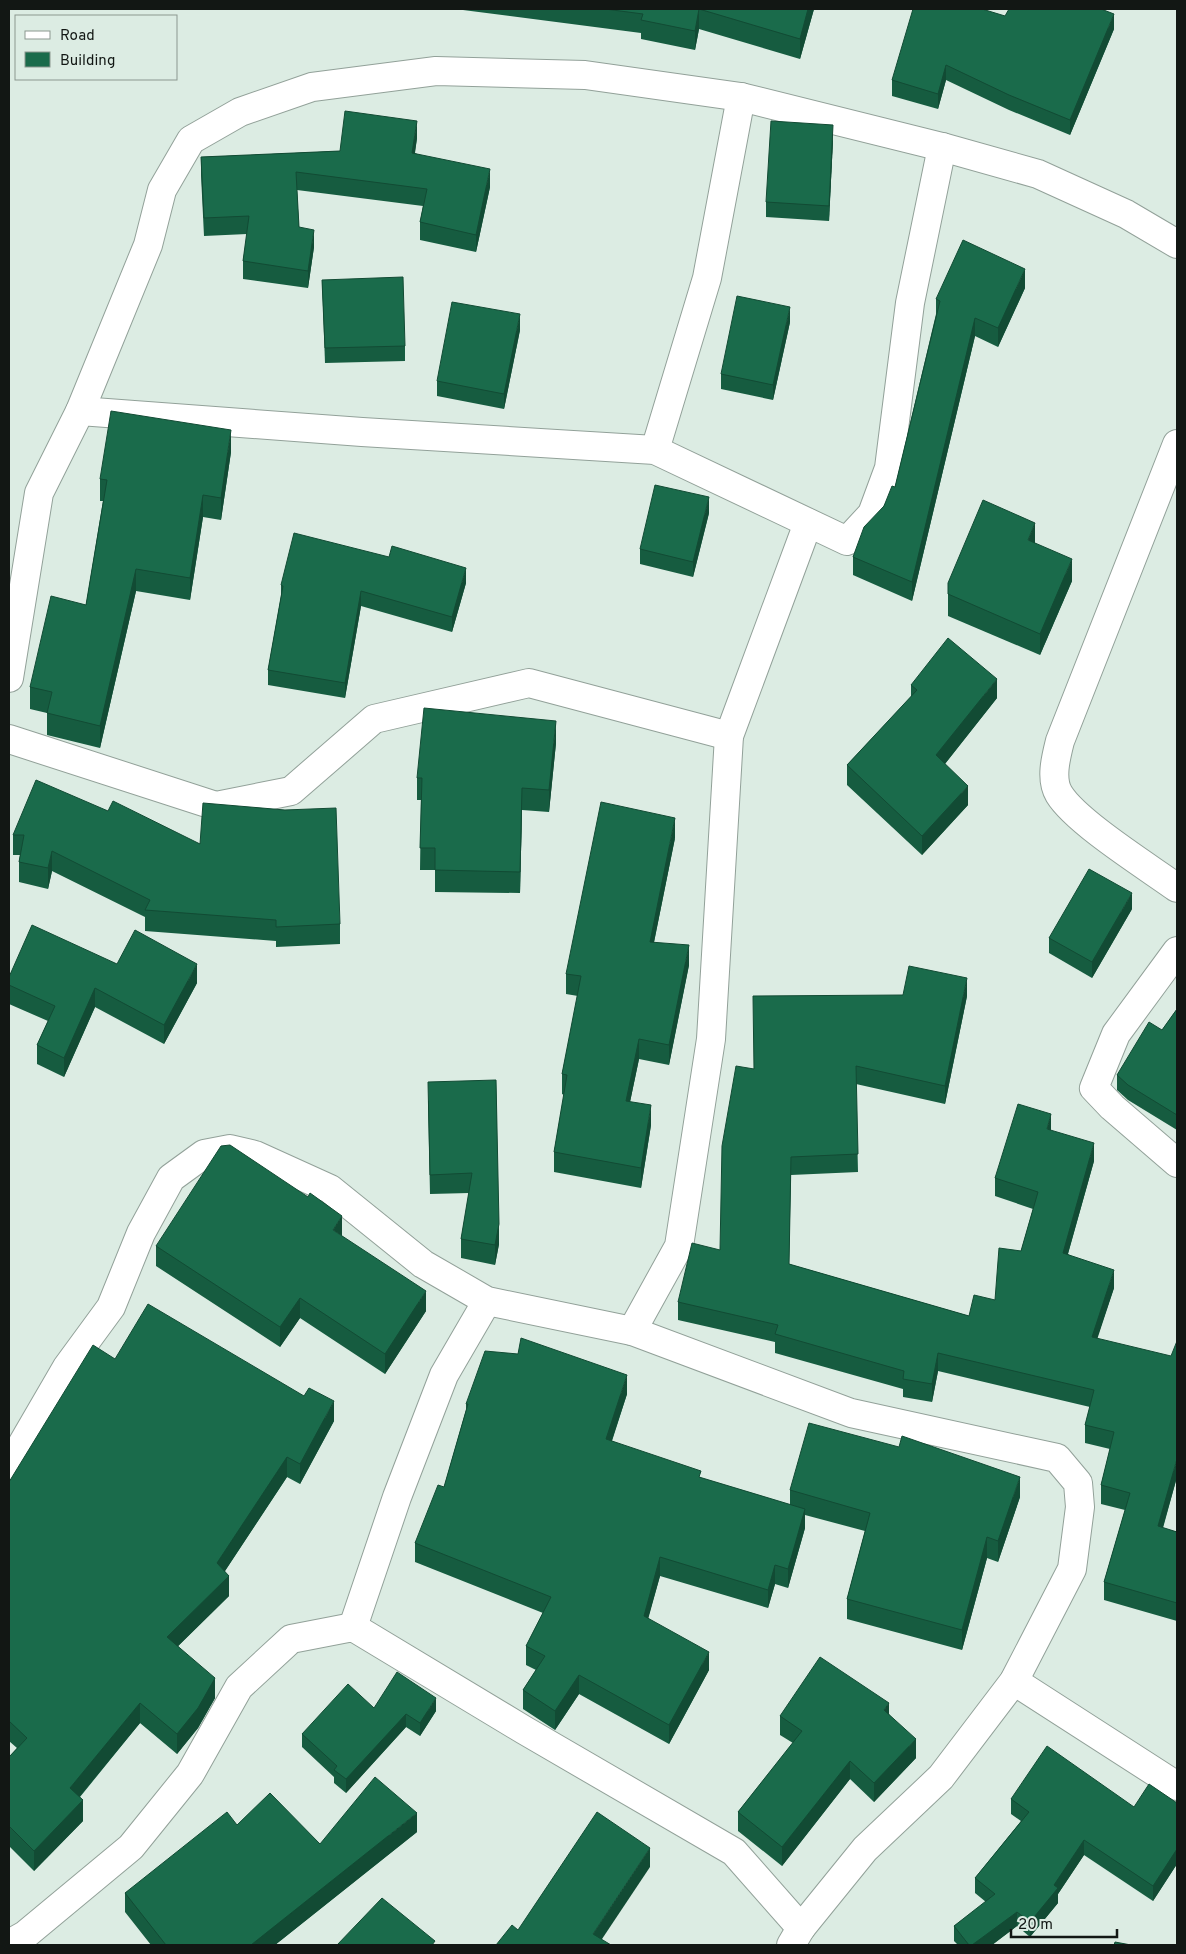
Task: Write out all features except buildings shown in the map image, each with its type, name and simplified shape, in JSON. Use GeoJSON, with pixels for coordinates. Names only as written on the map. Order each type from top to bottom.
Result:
{"type":"FeatureCollection","features":[{"type":"Feature","properties":{"kind":"street"},"geometry":{"type":"LineString","coordinates":[[9,678],[39,493],[80,410],[148,245],[162,190],[191,140],[240,112],[312,87],[436,71],[585,75],[741,97],[942,147],[1038,174],[1126,214],[1177,244]]}},
{"type":"Feature","properties":{"kind":"street"},"geometry":{"type":"LineString","coordinates":[[655,450],[707,278],[741,97]]}},
{"type":"Feature","properties":{"kind":"street"},"geometry":{"type":"LineString","coordinates":[[80,410],[362,432],[655,450],[847,541],[872,514],[889,468],[910,303],[942,147]]}},
{"type":"Feature","properties":{"kind":"street"},"geometry":{"type":"LineString","coordinates":[[1177,444],[1060,741],[1054,764],[1058,793],[1080,817],[1177,888]]}},
{"type":"Feature","properties":{"kind":"street"},"geometry":{"type":"LineString","coordinates":[[632,1331],[679,1246],[711,1039],[729,736],[808,523]]}},
{"type":"Feature","properties":{"kind":"street"},"geometry":{"type":"LineString","coordinates":[[9,739],[216,806],[291,791],[374,719],[530,683],[729,736]]}},
{"type":"Feature","properties":{"kind":"street"},"geometry":{"type":"LineString","coordinates":[[1177,951],[1116,1034],[1094,1088],[1112,1107],[1177,1163]]}},
{"type":"Feature","properties":{"kind":"street"},"geometry":{"type":"LineString","coordinates":[[9,1467],[67,1367],[110,1307],[142,1233],[171,1178],[204,1154],[230,1150],[255,1155],[330,1189],[423,1264],[487,1301],[632,1331],[851,1414],[1057,1458],[1078,1483],[1080,1507],[1072,1569],[1014,1681],[941,1777],[865,1849],[796,1936],[734,1852],[524,1730],[353,1627],[291,1639],[284,1645],[239,1687],[190,1774],[131,1847],[25,1935],[9,1944]]}},
{"type":"Feature","properties":{"kind":"street"},"geometry":{"type":"LineString","coordinates":[[353,1627],[397,1497],[444,1374],[487,1301]]}},
{"type":"Feature","properties":{"kind":"street"},"geometry":{"type":"LineString","coordinates":[[1014,1681],[1177,1786]]}}]}
